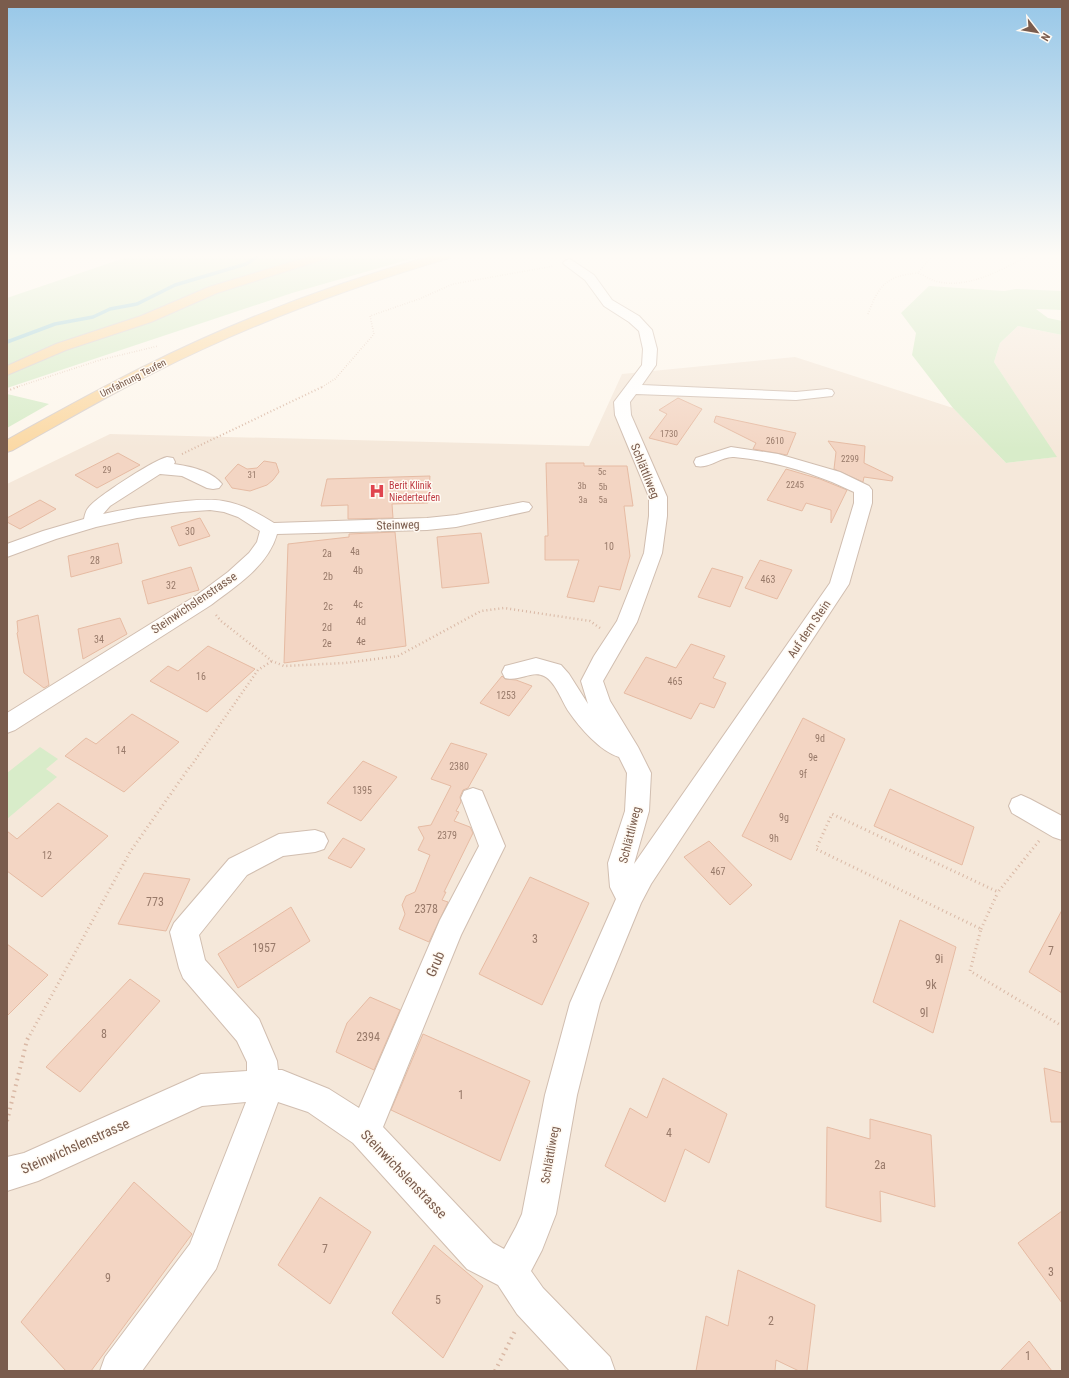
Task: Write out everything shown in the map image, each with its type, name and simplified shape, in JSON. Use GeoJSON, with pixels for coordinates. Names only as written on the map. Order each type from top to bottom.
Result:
{"type":"FeatureCollection","features":[{"type":"Feature","properties":{"kind":"main road"},"geometry":{"type":"LineString","coordinates":[[7,371],[61,347],[142,320]]}},
{"type":"Feature","properties":{"kind":"main road","name":"Umfahrung Teufen"},"geometry":{"type":"LineString","coordinates":[[7,447],[127,380],[169,359],[255,320]]}},
{"type":"Feature","properties":{"kind":"street","name":"Schlättliweg"},"geometry":{"type":"LineString","coordinates":[[511,1272],[530,1238],[539,1214],[561,1095],[585,1003],[630,897],[623,887],[621,863],[637,811],[639,773],[630,754],[599,703],[592,681],[628,622],[653,553],[658,516],[658,496],[623,415],[622,402],[649,365],[650,349],[645,330],[635,320]]}},
{"type":"Feature","properties":{"kind":"street"},"geometry":{"type":"LineString","coordinates":[[632,389],[796,396],[827,393]]}},
{"type":"Feature","properties":{"kind":"street","name":"Auf dem Stein"},"geometry":{"type":"LineString","coordinates":[[630,897],[642,875],[839,584],[863,503],[863,490],[834,476],[778,459],[731,452],[702,462]]}},
{"type":"Feature","properties":{"kind":"street"},"geometry":{"type":"LineString","coordinates":[[92,522],[96,511],[104,502],[161,466],[185,470],[203,477],[213,484]]}},
{"type":"Feature","properties":{"kind":"street"},"geometry":{"type":"LineString","coordinates":[[7,551],[34,539],[92,522],[164,508],[203,505],[226,507],[244,513],[270,529]]}},
{"type":"Feature","properties":{"kind":"street","name":"Steinweg"},"geometry":{"type":"LineString","coordinates":[[270,529],[428,524],[456,521],[524,506]]}},
{"type":"Feature","properties":{"kind":"street","name":"Steinwichslenstrasse"},"geometry":{"type":"LineString","coordinates":[[7,724],[204,600],[235,577],[256,557],[266,542],[270,529]]}},
{"type":"Feature","properties":{"kind":"street"},"geometry":{"type":"LineString","coordinates":[[513,672],[536,666],[553,671],[561,680],[577,706],[594,727],[630,754]]}},
{"type":"Feature","properties":{"kind":"street","name":"Grub"},"geometry":{"type":"LineString","coordinates":[[365,1131],[450,929],[492,846],[473,798]]}},
{"type":"Feature","properties":{"kind":"street"},"geometry":{"type":"LineString","coordinates":[[1021,806],[1057,827]]}},
{"type":"Feature","properties":{"kind":"street"},"geometry":{"type":"LineString","coordinates":[[119,1371],[203,1256],[263,1100],[262,1061],[248,1030],[193,968],[184,932],[238,867],[279,845],[314,841]]}},
{"type":"Feature","properties":{"kind":"street","name":"Steinwichslenstrasse"},"geometry":{"type":"LineString","coordinates":[[7,1174],[26,1169],[201,1090],[263,1085],[282,1086],[318,1100],[365,1131],[480,1256],[511,1272],[530,1301],[596,1371]]}},
{"type":"Feature","properties":{"kind":"path"},"geometry":{"type":"LineString","coordinates":[[161,466],[196,446],[327,385],[335,379],[374,334],[371,320]]}},
{"type":"Feature","properties":{"kind":"path"},"geometry":{"type":"LineString","coordinates":[[211,610],[221,621],[272,661],[284,666],[330,664],[398,656],[480,611],[504,608],[590,621],[607,632],[615,642]]}},
{"type":"Feature","properties":{"kind":"path"},"geometry":{"type":"LineString","coordinates":[[7,1120],[27,1040],[130,852],[258,670],[272,661]]}},
{"type":"Feature","properties":{"kind":"path"},"geometry":{"type":"LineString","coordinates":[[980,929],[816,849],[832,814],[998,892]]}},
{"type":"Feature","properties":{"kind":"path"},"geometry":{"type":"LineString","coordinates":[[1057,827],[998,892],[980,929],[970,971],[1062,1026]]}},
{"type":"Feature","properties":{"kind":"path"},"geometry":{"type":"LineString","coordinates":[[495,1371],[530,1301]]}},
{"type":"Feature","properties":{"kind":"shaded area"},"geometry":{"type":"Polygon","coordinates":[[[1018,326],[1062,335],[1062,1371],[7,1371],[7,484],[110,434],[589,446],[622,374],[795,357],[953,408],[1006,463],[1056,457],[994,362],[1000,343],[1018,326]]]}},
{"type":"Feature","properties":{"kind":"green space"},"geometry":{"type":"Polygon","coordinates":[[[7,320],[210,320],[7,388],[7,320]]]}},
{"type":"Feature","properties":{"kind":"green space"},"geometry":{"type":"Polygon","coordinates":[[[906,320],[1062,321],[1062,335],[1018,326],[1000,343],[994,362],[1057,457],[1006,463],[953,408],[912,355],[916,333],[906,320]]]}},
{"type":"Feature","properties":{"kind":"green space"},"geometry":{"type":"Polygon","coordinates":[[[7,394],[49,404],[7,428],[7,394]]]}},
{"type":"Feature","properties":{"kind":"green space"},"geometry":{"type":"Polygon","coordinates":[[[40,747],[58,759],[46,769],[57,777],[7,819],[7,773],[40,747]]]}},
{"type":"Feature","properties":{"kind":"building"},"geometry":{"type":"Polygon","coordinates":[[[678,398],[702,409],[677,445],[649,438],[667,414],[659,410],[678,398]]]}},
{"type":"Feature","properties":{"kind":"building"},"geometry":{"type":"Polygon","coordinates":[[[716,416],[796,433],[787,455],[753,449],[756,443],[714,422],[716,416]]]}},
{"type":"Feature","properties":{"kind":"building"},"geometry":{"type":"Polygon","coordinates":[[[828,441],[865,446],[864,463],[893,477],[892,481],[864,477],[863,482],[834,469],[836,452],[828,441]]]}},
{"type":"Feature","properties":{"kind":"building"},"geometry":{"type":"Polygon","coordinates":[[[118,453],[140,465],[97,488],[75,475],[118,453]]]}},
{"type":"Feature","properties":{"kind":"building"},"geometry":{"type":"Polygon","coordinates":[[[264,461],[276,463],[279,472],[267,485],[250,491],[232,488],[225,478],[238,464],[247,469],[257,468],[264,461]]]}},
{"type":"Feature","properties":{"kind":"building"},"geometry":{"type":"Polygon","coordinates":[[[546,463],[584,463],[584,466],[627,466],[633,506],[624,506],[630,556],[620,590],[599,586],[594,602],[567,597],[579,560],[545,560],[545,536],[548,536],[546,463]]]}},
{"type":"Feature","properties":{"kind":"building"},"geometry":{"type":"Polygon","coordinates":[[[786,469],[820,479],[847,490],[831,523],[831,510],[806,503],[802,511],[767,500],[786,469]]]}},
{"type":"Feature","properties":{"kind":"building","name":"Berit Klinik Niederteufen"},"geometry":{"type":"Polygon","coordinates":[[[430,476],[428,503],[392,504],[393,518],[348,519],[348,505],[321,506],[327,479],[430,476]]]}},
{"type":"Feature","properties":{"kind":"building"},"geometry":{"type":"Polygon","coordinates":[[[40,500],[56,509],[20,529],[7,522],[7,518],[40,500]]]}},
{"type":"Feature","properties":{"kind":"building"},"geometry":{"type":"Polygon","coordinates":[[[200,518],[210,536],[179,546],[171,527],[200,518]]]}},
{"type":"Feature","properties":{"kind":"building"},"geometry":{"type":"Polygon","coordinates":[[[395,532],[406,646],[284,663],[288,544],[349,537],[349,534],[395,532]]]}},
{"type":"Feature","properties":{"kind":"building"},"geometry":{"type":"Polygon","coordinates":[[[481,533],[489,583],[442,588],[437,537],[481,533]]]}},
{"type":"Feature","properties":{"kind":"building"},"geometry":{"type":"Polygon","coordinates":[[[118,543],[122,563],[71,577],[68,556],[118,543]]]}},
{"type":"Feature","properties":{"kind":"building"},"geometry":{"type":"Polygon","coordinates":[[[760,560],[792,570],[777,599],[745,588],[760,560]]]}},
{"type":"Feature","properties":{"kind":"building"},"geometry":{"type":"Polygon","coordinates":[[[191,567],[199,590],[148,604],[142,581],[191,567]]]}},
{"type":"Feature","properties":{"kind":"building"},"geometry":{"type":"Polygon","coordinates":[[[712,568],[743,577],[730,607],[698,597],[712,568]]]}},
{"type":"Feature","properties":{"kind":"building"},"geometry":{"type":"Polygon","coordinates":[[[38,615],[49,685],[44,688],[24,673],[17,633],[17,621],[38,615]]]}},
{"type":"Feature","properties":{"kind":"building"},"geometry":{"type":"Polygon","coordinates":[[[120,618],[127,634],[83,659],[78,629],[120,618]]]}},
{"type":"Feature","properties":{"kind":"building"},"geometry":{"type":"Polygon","coordinates":[[[691,644],[725,656],[713,678],[726,683],[714,708],[700,703],[691,719],[624,693],[646,657],[676,668],[691,644]]]}},
{"type":"Feature","properties":{"kind":"building"},"geometry":{"type":"Polygon","coordinates":[[[208,646],[255,669],[207,712],[150,681],[168,666],[178,671],[208,646]]]}},
{"type":"Feature","properties":{"kind":"building"},"geometry":{"type":"Polygon","coordinates":[[[502,676],[505,679],[516,680],[532,686],[509,716],[480,703],[502,676]]]}},
{"type":"Feature","properties":{"kind":"building"},"geometry":{"type":"Polygon","coordinates":[[[132,714],[179,742],[124,792],[65,756],[86,738],[96,744],[132,714]]]}},
{"type":"Feature","properties":{"kind":"building"},"geometry":{"type":"Polygon","coordinates":[[[803,718],[845,739],[791,860],[742,836],[803,718]]]}},
{"type":"Feature","properties":{"kind":"building"},"geometry":{"type":"Polygon","coordinates":[[[451,743],[487,754],[468,788],[463,790],[460,797],[461,802],[456,811],[459,812],[454,821],[470,827],[473,833],[444,892],[446,892],[442,900],[448,902],[429,942],[399,929],[405,914],[402,905],[406,896],[415,892],[430,855],[418,850],[424,838],[418,827],[431,825],[451,786],[431,779],[451,743]]]}},
{"type":"Feature","properties":{"kind":"building"},"geometry":{"type":"Polygon","coordinates":[[[363,761],[397,777],[361,821],[327,803],[363,761]]]}},
{"type":"Feature","properties":{"kind":"building"},"geometry":{"type":"Polygon","coordinates":[[[890,789],[974,827],[962,865],[874,826],[890,789]]]}},
{"type":"Feature","properties":{"kind":"building"},"geometry":{"type":"Polygon","coordinates":[[[58,803],[108,836],[42,897],[7,871],[7,831],[17,839],[58,803]]]}},
{"type":"Feature","properties":{"kind":"building"},"geometry":{"type":"Polygon","coordinates":[[[343,838],[365,849],[351,868],[328,858],[343,838]]]}},
{"type":"Feature","properties":{"kind":"building"},"geometry":{"type":"Polygon","coordinates":[[[709,841],[752,885],[730,905],[684,857],[709,841]]]}},
{"type":"Feature","properties":{"kind":"building"},"geometry":{"type":"Polygon","coordinates":[[[144,873],[190,879],[166,931],[118,924],[144,873]]]}},
{"type":"Feature","properties":{"kind":"building"},"geometry":{"type":"Polygon","coordinates":[[[530,877],[589,903],[542,1005],[479,974],[530,877]]]}},
{"type":"Feature","properties":{"kind":"building"},"geometry":{"type":"Polygon","coordinates":[[[291,907],[310,941],[238,988],[218,954],[291,907]]]}},
{"type":"Feature","properties":{"kind":"building"},"geometry":{"type":"Polygon","coordinates":[[[1062,910],[1062,993],[1029,972],[1062,910]]]}},
{"type":"Feature","properties":{"kind":"building"},"geometry":{"type":"Polygon","coordinates":[[[900,920],[956,947],[933,1033],[873,1002],[900,920]]]}},
{"type":"Feature","properties":{"kind":"building"},"geometry":{"type":"Polygon","coordinates":[[[7,944],[48,975],[7,1016],[7,944]]]}},
{"type":"Feature","properties":{"kind":"building"},"geometry":{"type":"Polygon","coordinates":[[[130,979],[160,1001],[80,1092],[46,1067],[130,979]]]}},
{"type":"Feature","properties":{"kind":"building"},"geometry":{"type":"Polygon","coordinates":[[[370,997],[400,1010],[374,1070],[336,1052],[347,1023],[370,997]]]}},
{"type":"Feature","properties":{"kind":"building"},"geometry":{"type":"Polygon","coordinates":[[[423,1034],[530,1081],[500,1161],[391,1110],[423,1034]]]}},
{"type":"Feature","properties":{"kind":"building"},"geometry":{"type":"Polygon","coordinates":[[[1044,1068],[1062,1073],[1062,1122],[1051,1122],[1044,1068]]]}},
{"type":"Feature","properties":{"kind":"building"},"geometry":{"type":"Polygon","coordinates":[[[663,1078],[727,1114],[709,1163],[685,1149],[665,1202],[605,1166],[630,1108],[647,1118],[663,1078]]]}},
{"type":"Feature","properties":{"kind":"building"},"geometry":{"type":"Polygon","coordinates":[[[870,1119],[931,1135],[935,1207],[880,1191],[881,1222],[826,1207],[827,1127],[870,1139],[870,1119]]]}},
{"type":"Feature","properties":{"kind":"building"},"geometry":{"type":"Polygon","coordinates":[[[134,1182],[192,1234],[91,1371],[66,1371],[21,1322],[134,1182]]]}},
{"type":"Feature","properties":{"kind":"building"},"geometry":{"type":"Polygon","coordinates":[[[320,1197],[371,1232],[330,1304],[278,1265],[320,1197]]]}},
{"type":"Feature","properties":{"kind":"building"},"geometry":{"type":"Polygon","coordinates":[[[1062,1211],[1062,1303],[1018,1243],[1062,1211]]]}},
{"type":"Feature","properties":{"kind":"building"},"geometry":{"type":"Polygon","coordinates":[[[434,1245],[483,1286],[443,1358],[392,1313],[434,1245]]]}},
{"type":"Feature","properties":{"kind":"building"},"geometry":{"type":"Polygon","coordinates":[[[738,1270],[815,1305],[807,1371],[799,1371],[776,1360],[775,1371],[696,1371],[706,1316],[728,1326],[738,1270]]]}},
{"type":"Feature","properties":{"kind":"building"},"geometry":{"type":"Polygon","coordinates":[[[1029,1341],[1052,1371],[1000,1371],[1029,1341]]]}},
{"type":"Feature","properties":{"kind":"waterway"},"geometry":{"type":"LineString","coordinates":[[7,342],[55,324],[75,320]]}},
{"type":"Feature","properties":{"kind":"place","name":"Berit Klinik Niederteufen"},"geometry":{"type":"Point","coordinates":[377,491]}}]}
